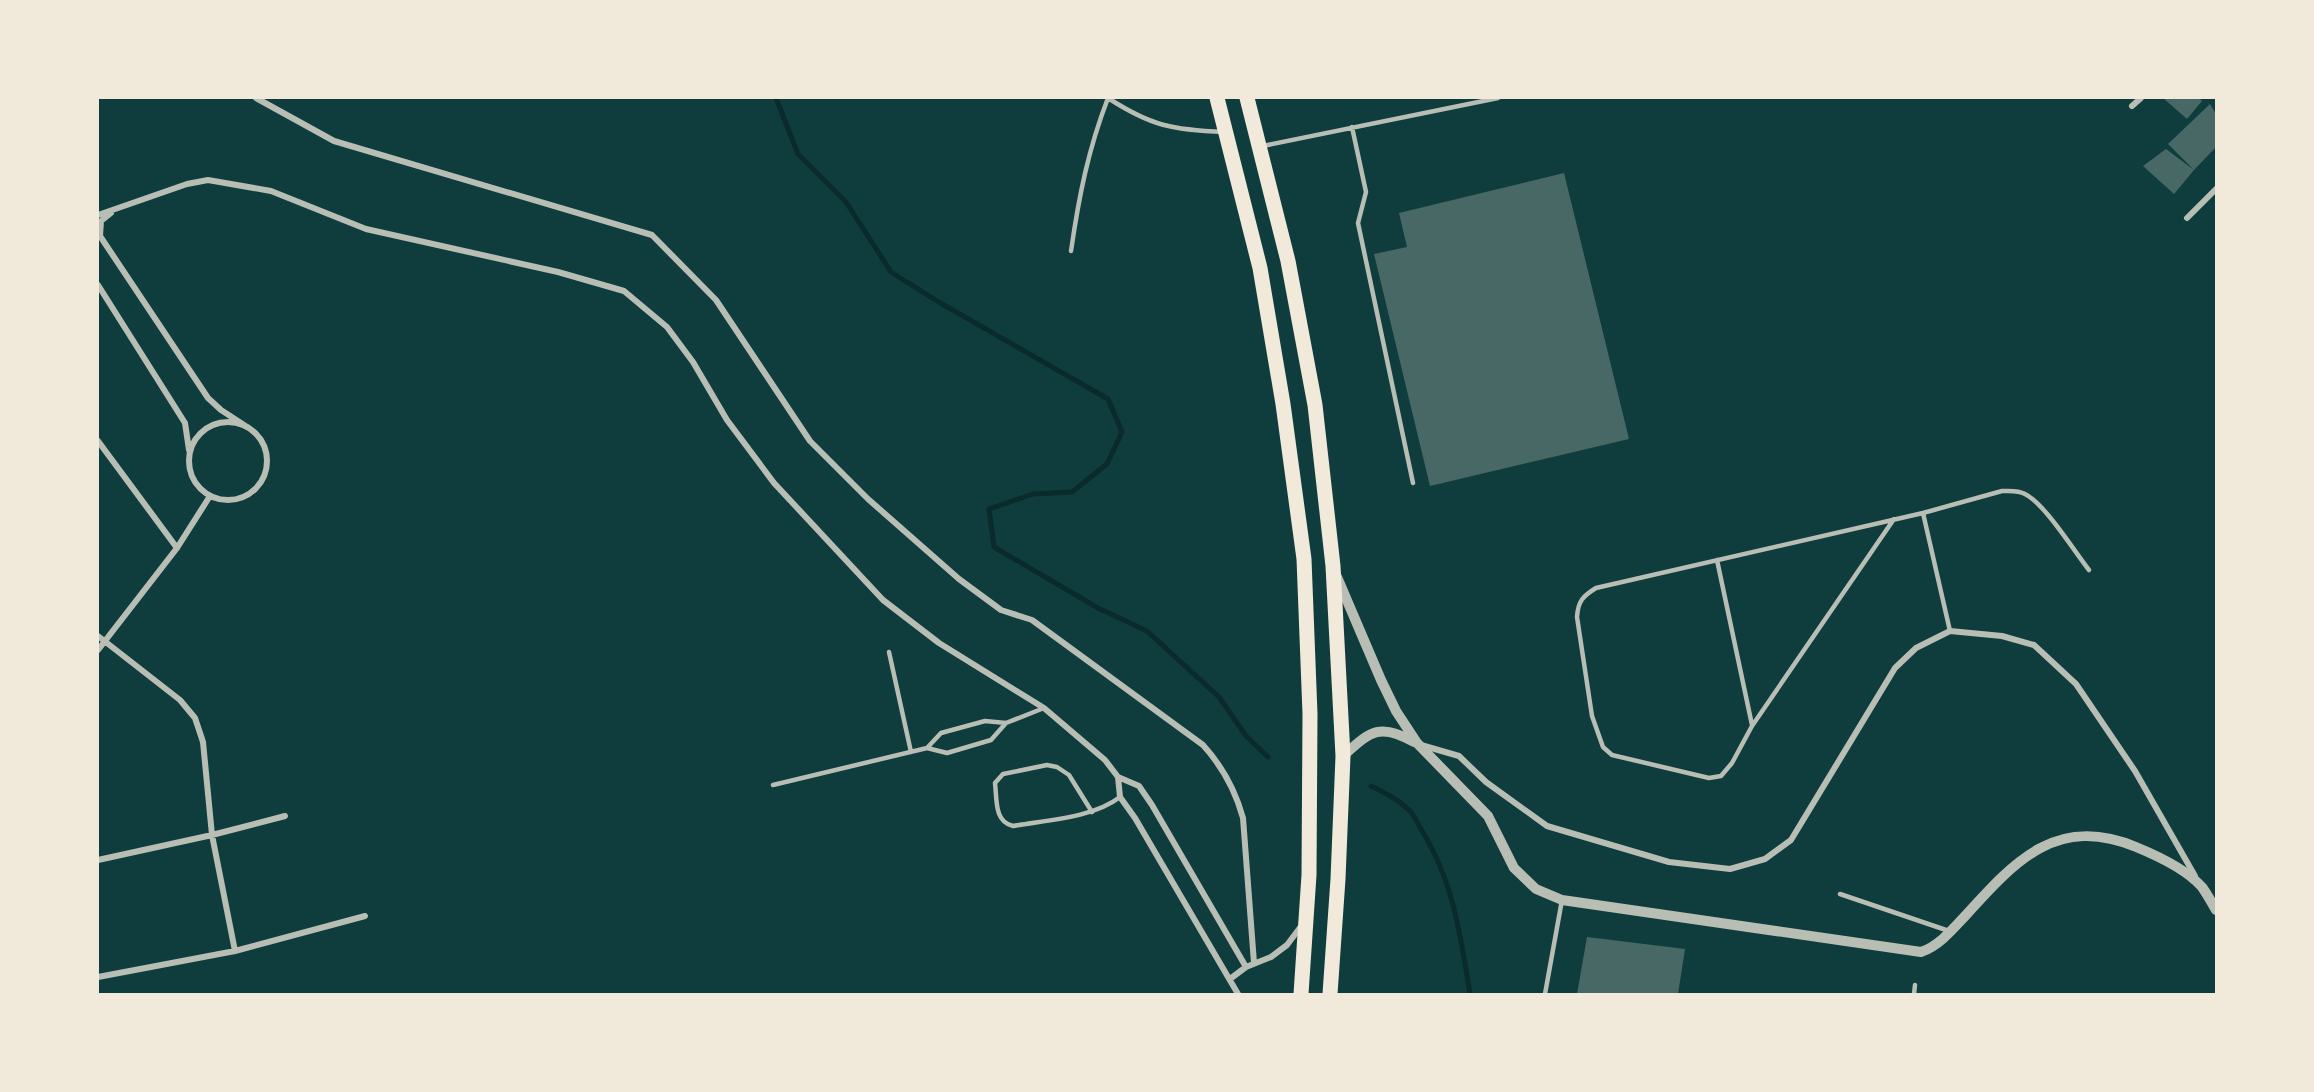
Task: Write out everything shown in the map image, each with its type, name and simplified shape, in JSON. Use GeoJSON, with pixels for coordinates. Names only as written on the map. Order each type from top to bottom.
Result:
{"type":"FeatureCollection","features":[{"type":"Feature","properties":{"kind":"highway"},"geometry":{"type":"LineString","coordinates":[[1217,98],[1260,268],[1283,404],[1304,559],[1310,714],[1309,875],[1301,994]]}},
{"type":"Feature","properties":{"kind":"highway"},"geometry":{"type":"LineString","coordinates":[[1247,98],[1288,261],[1315,405],[1333,566],[1343,756],[1330,994]]}},
{"type":"Feature","properties":{"kind":"street"},"geometry":{"type":"LineString","coordinates":[[256,98],[334,141],[652,235],[716,300],[810,441],[868,499],[959,579],[1000,610],[1032,620],[1203,745],[1218,762],[1234,790],[1243,818],[1254,963]]}},
{"type":"Feature","properties":{"kind":"street"},"geometry":{"type":"LineString","coordinates":[[2132,106],[2141,98]]}},
{"type":"Feature","properties":{"kind":"street"},"geometry":{"type":"LineString","coordinates":[[98,215],[187,184],[208,180],[271,191],[366,229],[558,272],[624,291],[667,327],[693,362],[727,420],[774,483],[883,600],[939,643],[1044,708],[1105,760],[1118,777],[1139,786],[1246,966]]}},
{"type":"Feature","properties":{"kind":"street"},"geometry":{"type":"LineString","coordinates":[[2187,218],[2217,189]]}},
{"type":"Feature","properties":{"kind":"street"},"geometry":{"type":"LineString","coordinates":[[98,285],[185,423],[190,470],[194,481],[210,496],[222,500],[235,500],[251,492],[264,478],[267,466],[267,454],[262,442],[254,432],[221,410],[208,398],[100,236],[101,221],[116,208]]}},
{"type":"Feature","properties":{"kind":"street"},"geometry":{"type":"LineString","coordinates":[[190,454],[198,436],[207,428],[219,422],[244,425]]}},
{"type":"Feature","properties":{"kind":"street"},"geometry":{"type":"LineString","coordinates":[[98,441],[177,548]]}},
{"type":"Feature","properties":{"kind":"street"},"geometry":{"type":"LineString","coordinates":[[98,650],[100,639],[177,548],[210,496]]}},
{"type":"Feature","properties":{"kind":"street"},"geometry":{"type":"LineString","coordinates":[[1333,566],[1381,680],[1396,711],[1417,743],[1488,816],[1514,867],[1536,889],[1562,900],[1921,952],[1931,949],[1951,932],[2003,873],[2023,857],[2051,842],[2078,837],[2116,839],[2164,859],[2201,887]]}},
{"type":"Feature","properties":{"kind":"street"},"geometry":{"type":"LineString","coordinates":[[1343,756],[1361,740],[1374,733],[1386,730],[1398,733],[1417,743],[1459,756],[1486,782],[1547,826],[1669,862],[1730,869],[1765,859],[1791,840],[1895,668],[1916,648],[1950,631],[2002,636],[2034,645],[2076,684],[2135,771],[2201,887],[2217,910]]}},
{"type":"Feature","properties":{"kind":"street"},"geometry":{"type":"LineString","coordinates":[[100,639],[180,700],[195,718],[203,742],[212,835],[235,951]]}},
{"type":"Feature","properties":{"kind":"street"},"geometry":{"type":"LineString","coordinates":[[1118,777],[1120,798],[1135,818],[1238,994]]}},
{"type":"Feature","properties":{"kind":"street"},"geometry":{"type":"LineString","coordinates":[[98,860],[285,816]]}},
{"type":"Feature","properties":{"kind":"street"},"geometry":{"type":"LineString","coordinates":[[98,977],[235,951],[365,916]]}},
{"type":"Feature","properties":{"kind":"street"},"geometry":{"type":"LineString","coordinates":[[1230,979],[1246,966],[1271,957],[1287,945],[1307,918]]}},
{"type":"Feature","properties":{"kind":"lane"},"geometry":{"type":"LineString","coordinates":[[1071,251],[1079,196],[1093,138],[1108,98],[1143,119],[1183,130],[1226,132]]}},
{"type":"Feature","properties":{"kind":"lane"},"geometry":{"type":"LineString","coordinates":[[1260,147],[1498,98]]}},
{"type":"Feature","properties":{"kind":"lane"},"geometry":{"type":"LineString","coordinates":[[1352,128],[1366,192],[1358,223],[1413,483]]}},
{"type":"Feature","properties":{"kind":"lane"},"geometry":{"type":"LineString","coordinates":[[1894,519],[1752,726],[1732,763],[1721,776],[1709,778],[1612,755],[1603,747],[1592,716],[1577,616],[1578,604],[1584,595],[1596,588],[2014,490],[2038,503],[2088,570]]}},
{"type":"Feature","properties":{"kind":"lane"},"geometry":{"type":"LineString","coordinates":[[1923,513],[1950,631]]}},
{"type":"Feature","properties":{"kind":"lane"},"geometry":{"type":"LineString","coordinates":[[1718,560],[1752,726]]}},
{"type":"Feature","properties":{"kind":"lane"},"geometry":{"type":"LineString","coordinates":[[889,652],[911,752]]}},
{"type":"Feature","properties":{"kind":"lane"},"geometry":{"type":"LineString","coordinates":[[927,748],[941,733],[985,722],[1006,723],[1044,708]]}},
{"type":"Feature","properties":{"kind":"lane"},"geometry":{"type":"LineString","coordinates":[[773,785],[927,748],[946,753],[991,740],[1006,723]]}},
{"type":"Feature","properties":{"kind":"lane"},"geometry":{"type":"LineString","coordinates":[[1092,812],[1069,775],[1057,767],[1047,765],[1003,774],[995,783],[1000,820],[1005,824],[1013,825],[1092,812],[1120,798]]}},
{"type":"Feature","properties":{"kind":"lane"},"geometry":{"type":"LineString","coordinates":[[1840,894],[1951,932]]}},
{"type":"Feature","properties":{"kind":"lane"},"geometry":{"type":"LineString","coordinates":[[1545,994],[1562,900]]}},
{"type":"Feature","properties":{"kind":"lane"},"geometry":{"type":"LineString","coordinates":[[1914,994],[1916,986]]}},
{"type":"Feature","properties":{"kind":"building"},"geometry":{"type":"Polygon","coordinates":[[[2163,98],[2199,98],[2202,101],[2187,119],[2163,98]]]}},
{"type":"Feature","properties":{"kind":"building"},"geometry":{"type":"Polygon","coordinates":[[[2210,104],[2216,114],[2216,147],[2194,170],[2168,144],[2210,104]]]}},
{"type":"Feature","properties":{"kind":"building"},"geometry":{"type":"Polygon","coordinates":[[[2166,149],[2194,170],[2174,194],[2143,166],[2166,149]]]}},
{"type":"Feature","properties":{"kind":"building"},"geometry":{"type":"Polygon","coordinates":[[[1564,173],[1629,439],[1430,486],[1374,254],[1407,247],[1399,213],[1564,173]]]}},
{"type":"Feature","properties":{"kind":"building"},"geometry":{"type":"Polygon","coordinates":[[[1587,937],[1685,949],[1678,994],[1577,994],[1587,937]]]}},
{"type":"Feature","properties":{"kind":"waterway"},"geometry":{"type":"LineString","coordinates":[[776,98],[798,154],[846,202],[891,272],[1108,399],[1122,432],[1107,464],[1072,492],[1033,494],[989,509],[994,547],[1098,608],[1147,631],[1219,697],[1246,736],[1268,757]]}},
{"type":"Feature","properties":{"kind":"waterway"},"geometry":{"type":"LineString","coordinates":[[1371,786],[1397,800],[1410,811],[1433,850],[1454,910],[1470,994]]}}]}
